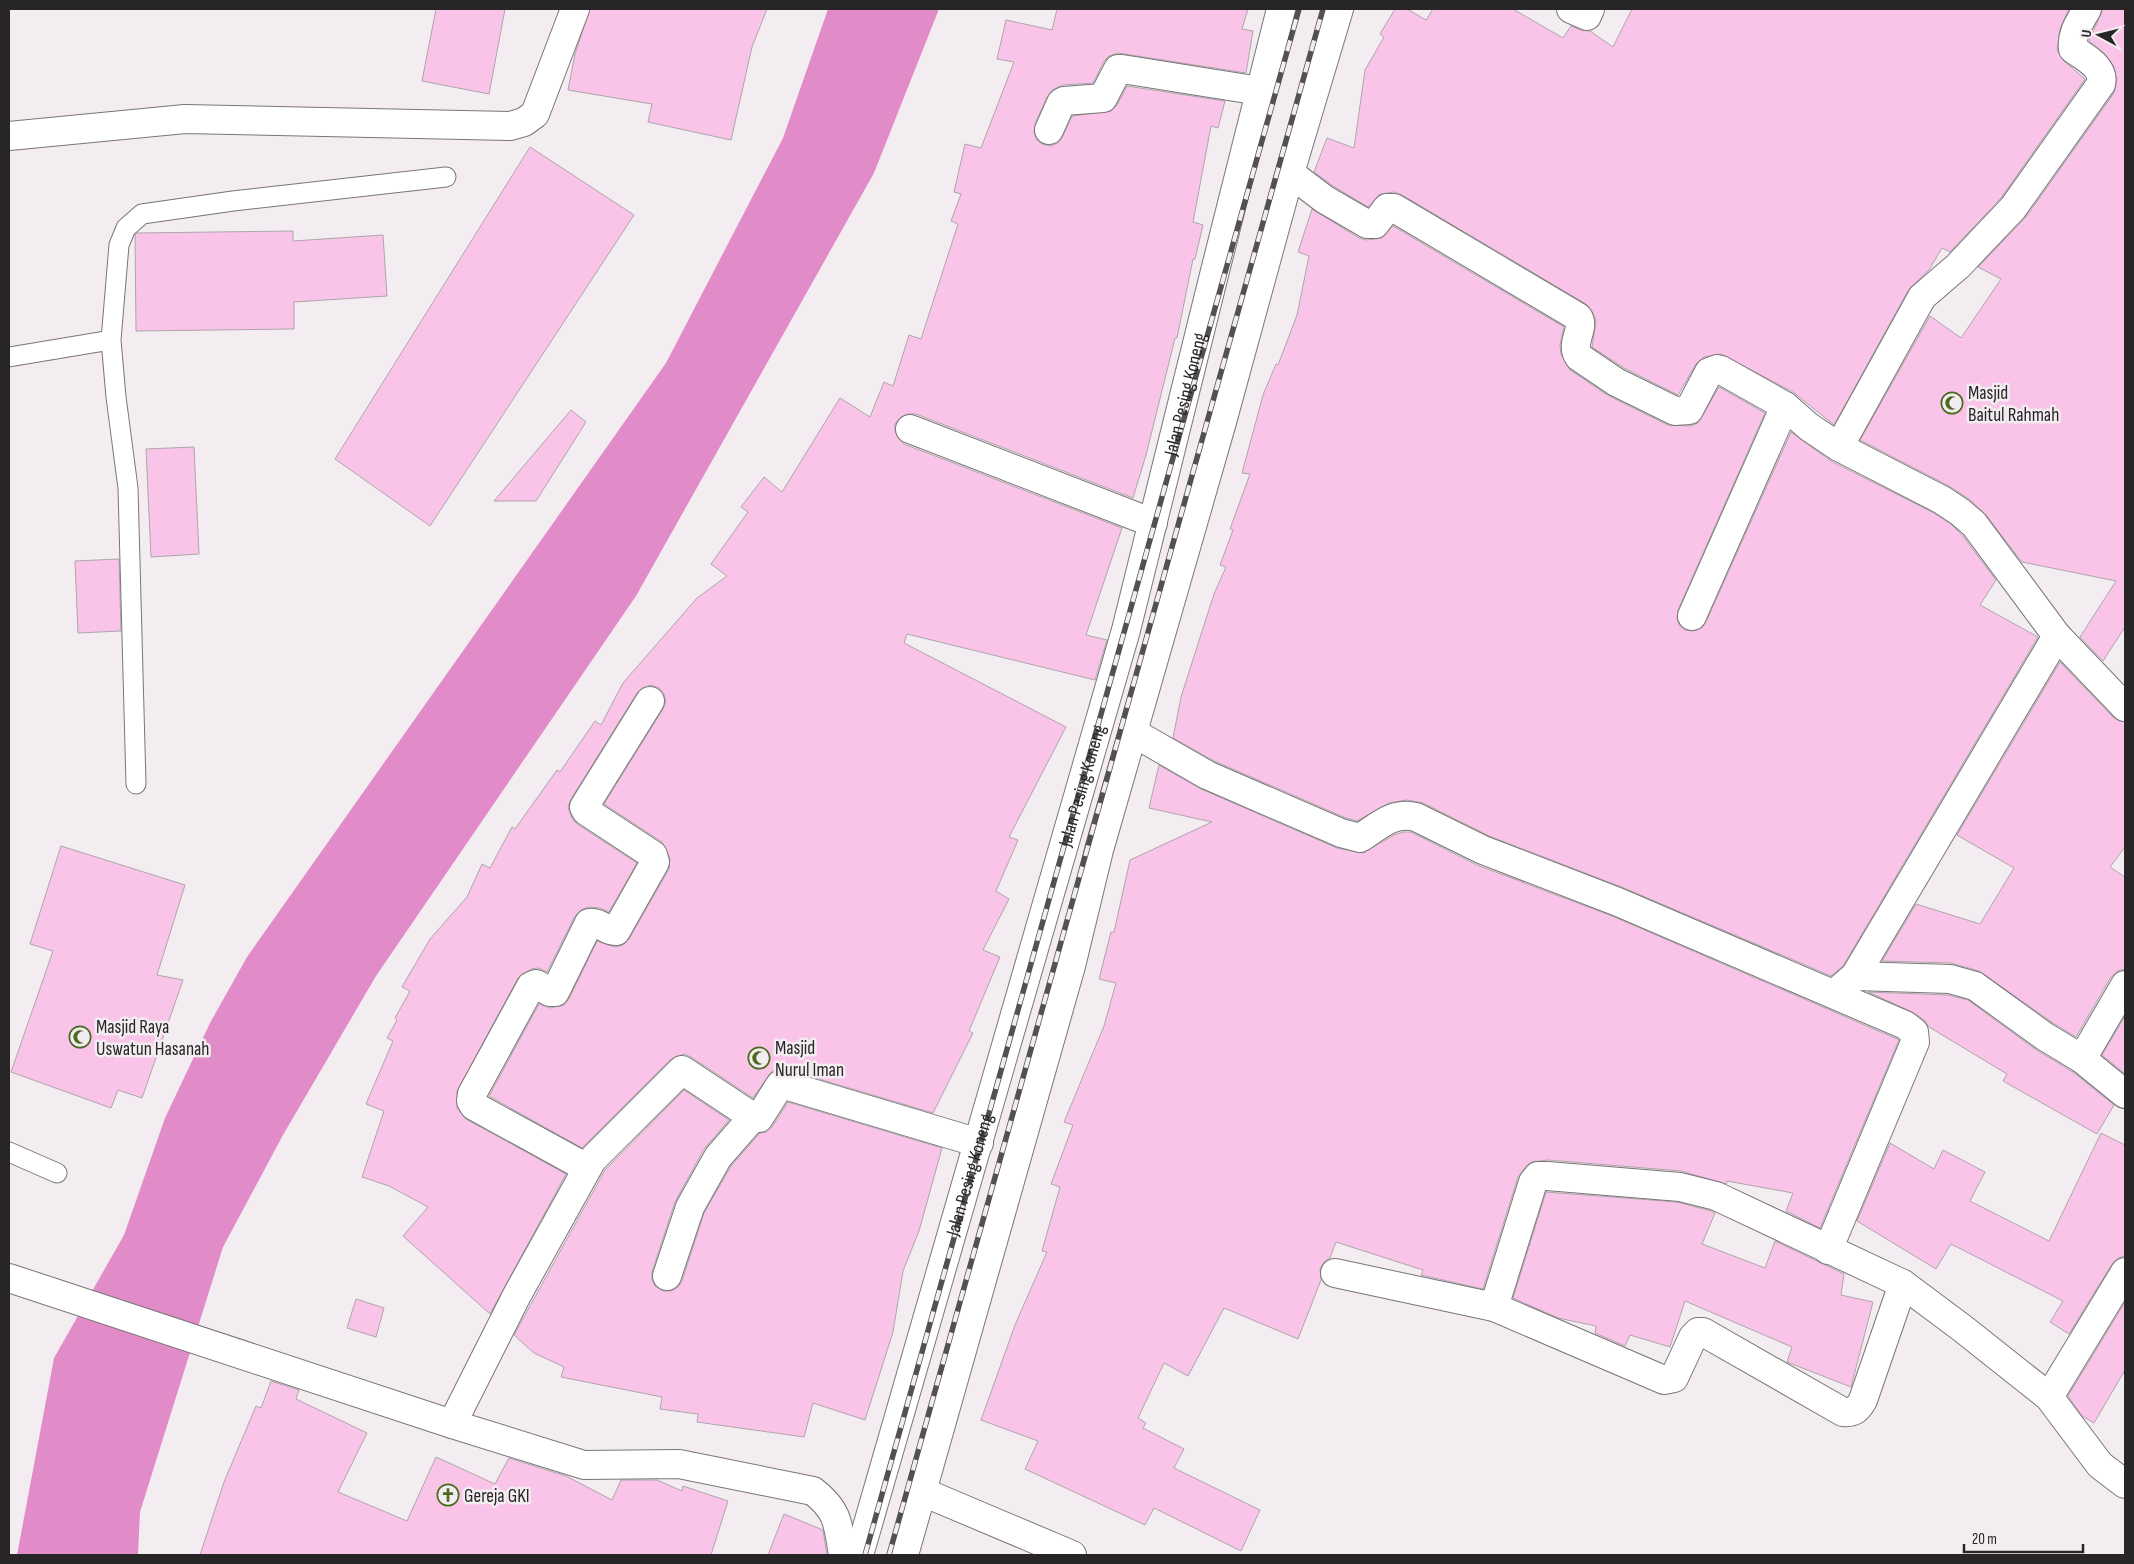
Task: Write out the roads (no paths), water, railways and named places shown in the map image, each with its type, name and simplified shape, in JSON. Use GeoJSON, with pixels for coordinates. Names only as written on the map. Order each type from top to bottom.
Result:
{"type":"FeatureCollection","features":[{"type":"Feature","properties":{"kind":"street"},"geometry":{"type":"LineString","coordinates":[[9,136],[185,120],[510,126],[524,122],[535,114],[575,9]]}},
{"type":"Feature","properties":{"kind":"street","name":"Jalan Pesing Koneng"},"geometry":{"type":"LineString","coordinates":[[859,1555],[1126,630],[1282,9]]}},
{"type":"Feature","properties":{"kind":"street"},"geometry":{"type":"LineString","coordinates":[[904,1555],[1068,976],[1099,850],[1134,733],[1290,173],[1339,9]]}},
{"type":"Feature","properties":{"kind":"street"},"geometry":{"type":"LineString","coordinates":[[1572,9],[1587,16],[1590,9]]}},
{"type":"Feature","properties":{"kind":"street"},"geometry":{"type":"LineString","coordinates":[[1840,447],[1922,297],[1958,266],[2013,208],[2101,84],[2103,78],[2100,69],[2073,49],[2072,40],[2074,32],[2087,9]]}},
{"type":"Feature","properties":{"kind":"street"},"geometry":{"type":"LineString","coordinates":[[1049,130],[1061,103],[1064,101],[1103,98],[1118,69],[1260,92]]}},
{"type":"Feature","properties":{"kind":"street"},"geometry":{"type":"LineString","coordinates":[[1290,173],[1324,200],[1367,224],[1375,224],[1387,208],[1394,208],[1578,317],[1580,323],[1575,352],[1616,382],[1676,411],[1689,410],[1708,372],[1717,369],[1785,406],[1809,427],[1840,447],[1942,500],[1974,524],[2057,636],[2125,707]]}},
{"type":"Feature","properties":{"kind":"street"},"geometry":{"type":"LineString","coordinates":[[1692,616],[1785,406]]}},
{"type":"Feature","properties":{"kind":"street"},"geometry":{"type":"LineString","coordinates":[[910,428],[1153,523]]}},
{"type":"Feature","properties":{"kind":"street"},"geometry":{"type":"LineString","coordinates":[[1834,994],[1856,976],[2057,636]]}},
{"type":"Feature","properties":{"kind":"street"},"geometry":{"type":"LineString","coordinates":[[587,1168],[474,1106],[471,1101],[472,1094],[530,986],[536,984],[550,992],[555,992],[589,924],[596,923],[612,932],[616,931],[655,862],[653,855],[586,811],[584,807],[650,701]]}},
{"type":"Feature","properties":{"kind":"street"},"geometry":{"type":"LineString","coordinates":[[1134,733],[1207,775],[1340,833],[1360,838],[1397,815],[1405,814],[1416,817],[1483,850],[1618,902],[1905,1025],[1914,1032],[1915,1042],[1828,1250]]}},
{"type":"Feature","properties":{"kind":"street"},"geometry":{"type":"LineString","coordinates":[[1856,976],[1950,979],[1975,986],[2044,1036],[2082,1059],[2125,1094]]}},
{"type":"Feature","properties":{"kind":"street"},"geometry":{"type":"LineString","coordinates":[[2082,1059],[2125,985]]}},
{"type":"Feature","properties":{"kind":"street"},"geometry":{"type":"LineString","coordinates":[[452,1424],[517,1295],[592,1160],[682,1070],[753,1117],[759,1118],[763,1115],[780,1085],[790,1086],[979,1143]]}},
{"type":"Feature","properties":{"kind":"street"},"geometry":{"type":"LineString","coordinates":[[667,1276],[690,1207],[699,1190],[718,1157],[753,1117]]}},
{"type":"Feature","properties":{"kind":"street"},"geometry":{"type":"LineString","coordinates":[[1494,1307],[1533,1182],[1538,1176],[1680,1187],[1716,1196],[1903,1284],[2049,1397],[2100,1465],[2125,1484]]}},
{"type":"Feature","properties":{"kind":"street"},"geometry":{"type":"LineString","coordinates":[[2049,1397],[2125,1272]]}},
{"type":"Feature","properties":{"kind":"street"},"geometry":{"type":"LineString","coordinates":[[1334,1273],[1494,1307],[1664,1380],[1674,1378],[1693,1337],[1698,1332],[1702,1332],[1844,1412],[1851,1412],[1858,1408],[1863,1400],[1903,1284]]}},
{"type":"Feature","properties":{"kind":"street"},"geometry":{"type":"LineString","coordinates":[[17,1281],[266,1364],[584,1465],[678,1464],[813,1491],[827,1502],[836,1518],[844,1555]]}},
{"type":"Feature","properties":{"kind":"street"},"geometry":{"type":"LineString","coordinates":[[923,1492],[1072,1555]]}},
{"type":"Feature","properties":{"kind":"lane"},"geometry":{"type":"LineString","coordinates":[[136,784],[128,488],[116,397],[111,340],[119,245],[126,228],[142,214],[233,201],[446,177]]}},
{"type":"Feature","properties":{"kind":"lane"},"geometry":{"type":"LineString","coordinates":[[9,357],[111,340]]}},
{"type":"Feature","properties":{"kind":"lane"},"geometry":{"type":"LineString","coordinates":[[9,1152],[57,1173]]}},
{"type":"Feature","properties":{"kind":"railway"},"geometry":{"type":"LineString","coordinates":[[865,1555],[1299,9]]}},
{"type":"Feature","properties":{"kind":"railway"},"geometry":{"type":"LineString","coordinates":[[889,1555],[1323,9]]}},
{"type":"Feature","properties":{"kind":"place","name":"Masjid Baitul Rahmah"},"geometry":{"type":"Point","coordinates":[1952,403]}},
{"type":"Feature","properties":{"kind":"place","name":"Masjid Raya Uswatun Hasanah"},"geometry":{"type":"Point","coordinates":[80,1037]}},
{"type":"Feature","properties":{"kind":"place","name":"Masjid Nurul Iman"},"geometry":{"type":"Point","coordinates":[759,1058]}},
{"type":"Feature","properties":{"kind":"place","name":"Gereja GKI"},"geometry":{"type":"Point","coordinates":[448,1495]}}]}
